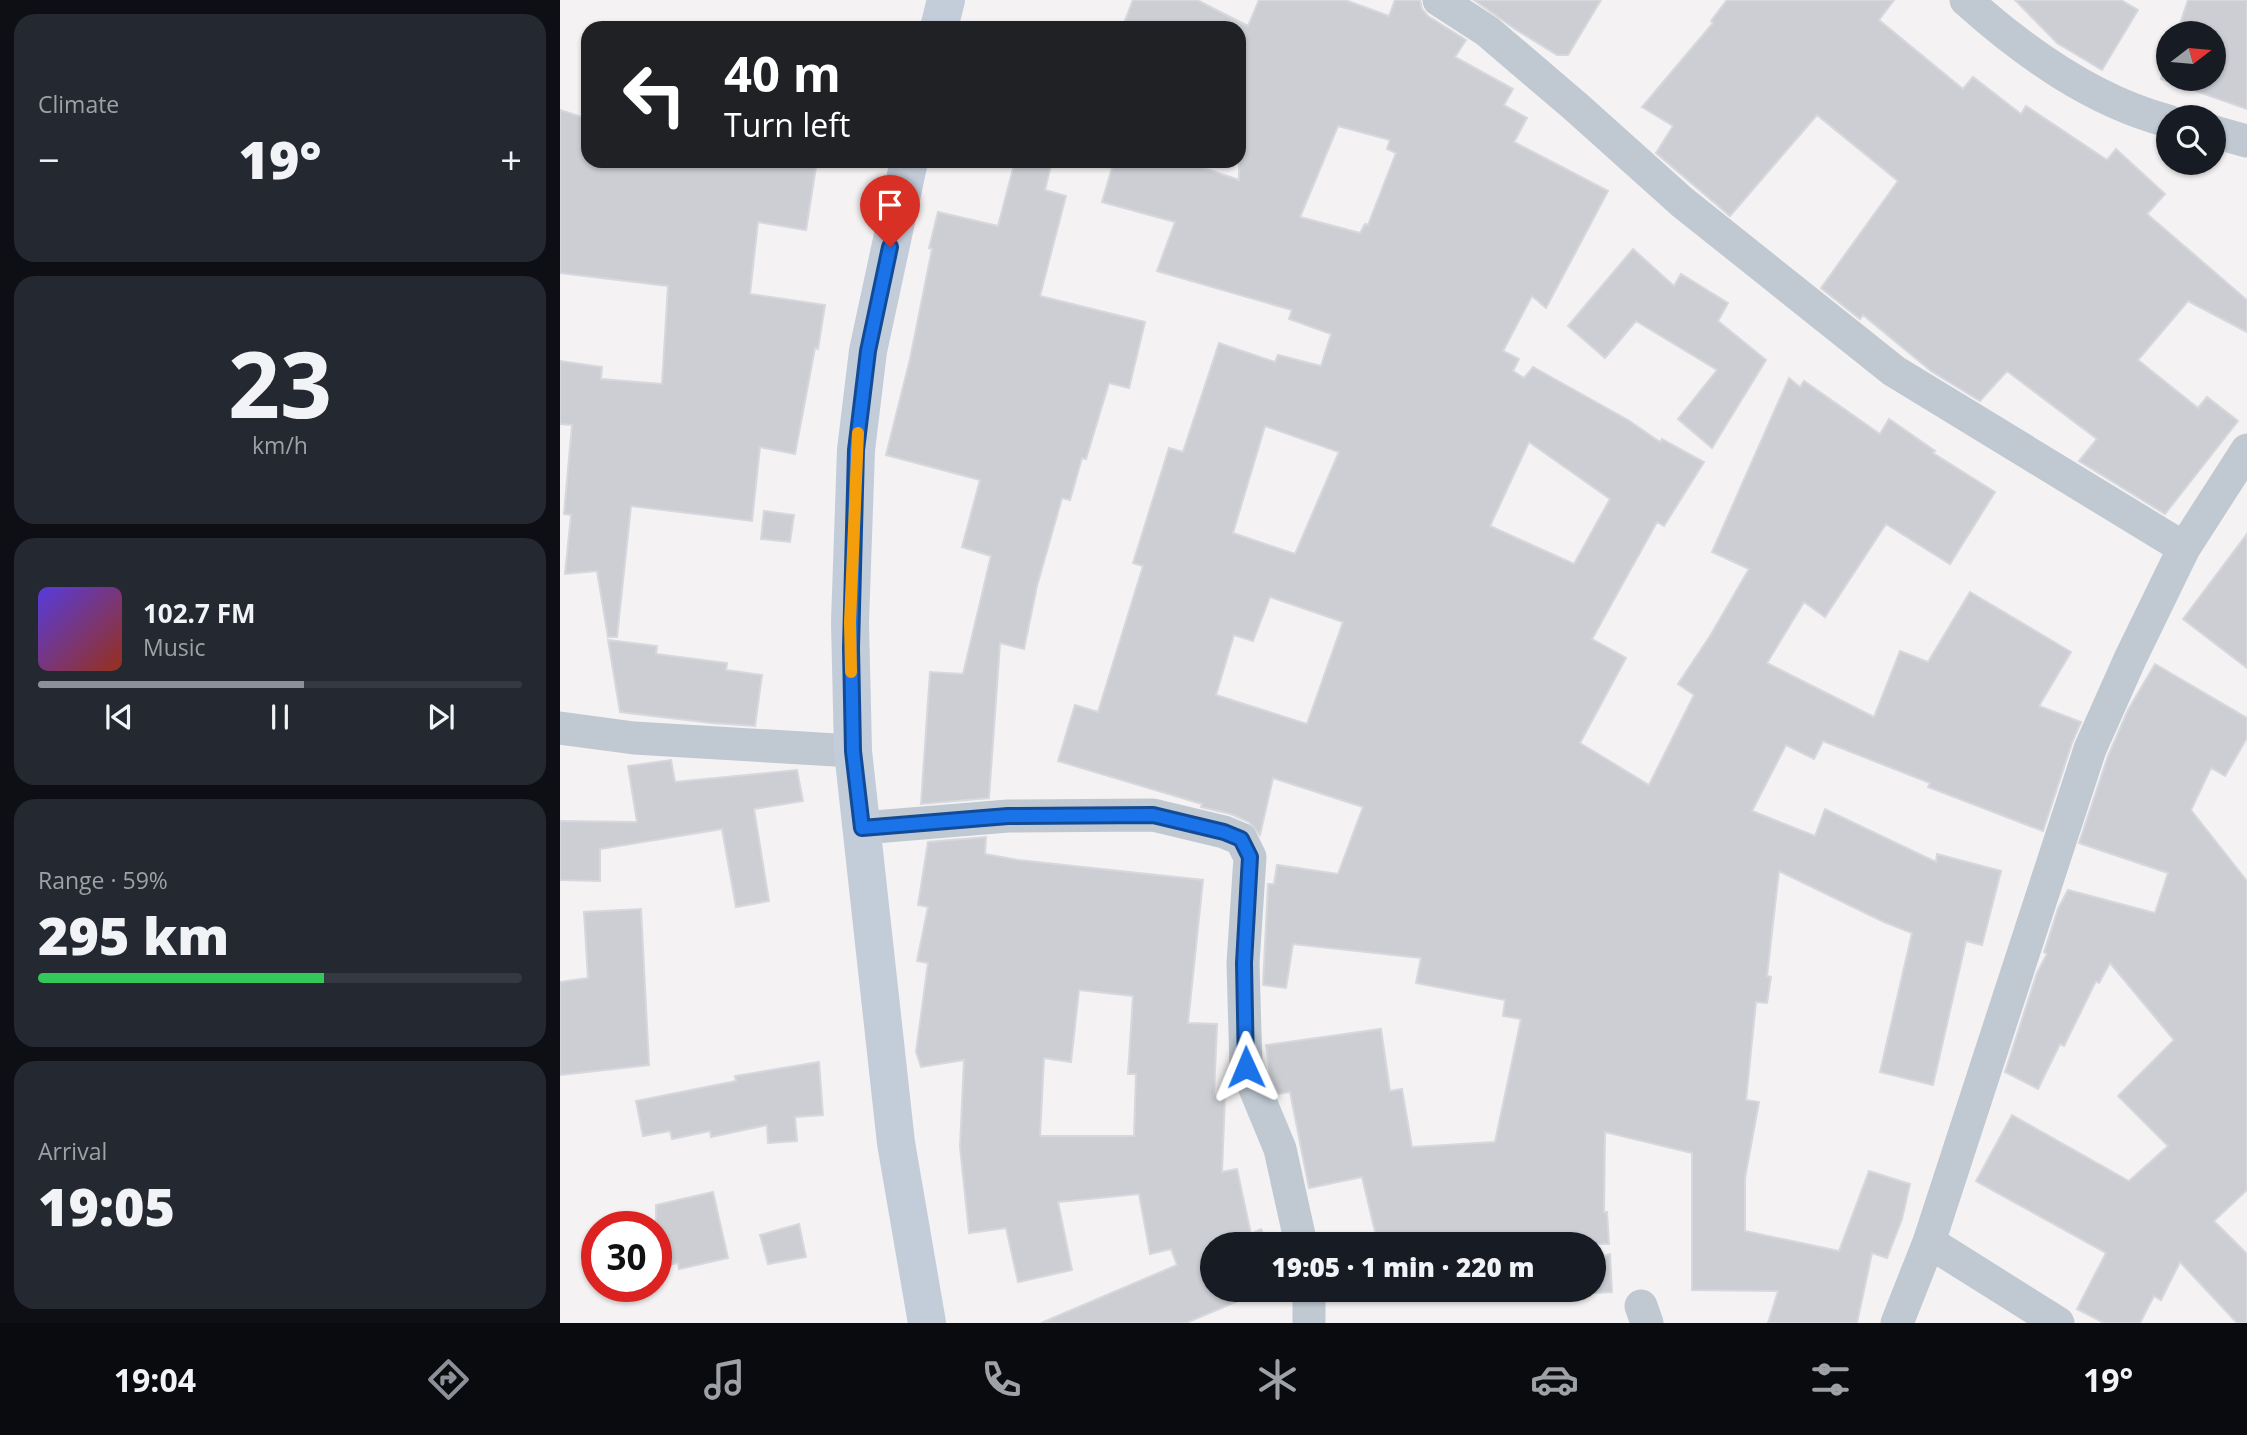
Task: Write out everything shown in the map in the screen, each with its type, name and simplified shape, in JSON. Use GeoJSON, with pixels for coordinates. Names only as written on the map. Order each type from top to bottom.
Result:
{"type":"FeatureCollection","features":[{"type":"Feature","properties":{"kind":"main road"},"geometry":{"type":"LineString","coordinates":[[941,21],[946,0]]}},
{"type":"Feature","properties":{"kind":"main road"},"geometry":{"type":"LineString","coordinates":[[907,168],[868,351],[856,450],[850,622],[853,751],[896,1143],[927,1323]]}},
{"type":"Feature","properties":{"kind":"street"},"geometry":{"type":"LineString","coordinates":[[1439,0],[1487,31],[1682,202],[1894,371],[2184,548]]}},
{"type":"Feature","properties":{"kind":"street"},"geometry":{"type":"LineString","coordinates":[[1966,0],[2062,75],[2156,118]]}},
{"type":"Feature","properties":{"kind":"street"},"geometry":{"type":"LineString","coordinates":[[2226,135],[2247,141]]}},
{"type":"Feature","properties":{"kind":"street"},"geometry":{"type":"LineString","coordinates":[[1897,1323],[1929,1242],[2090,749],[2184,548],[2247,450]]}},
{"type":"Feature","properties":{"kind":"street"},"geometry":{"type":"LineString","coordinates":[[560,728],[634,738],[853,751]]}},
{"type":"Feature","properties":{"kind":"street"},"geometry":{"type":"LineString","coordinates":[[862,828],[1008,816],[1153,815],[1224,832],[1241,839],[1250,857],[1244,963],[1246,1067],[1280,1149],[1298,1232]]}},
{"type":"Feature","properties":{"kind":"street"},"geometry":{"type":"LineString","coordinates":[[1929,1242],[2058,1323]]}},
{"type":"Feature","properties":{"kind":"street"},"geometry":{"type":"LineString","coordinates":[[1309,1302],[1309,1323]]}},
{"type":"Feature","properties":{"kind":"building"},"geometry":{"type":"Polygon","coordinates":[[[1133,0],[1197,0],[1238,21],[1125,21],[1133,0]]]}},
{"type":"Feature","properties":{"kind":"building"},"geometry":{"type":"Polygon","coordinates":[[[1259,0],[1345,0],[1389,16],[1395,0],[1420,0],[1422,9],[1428,16],[1466,40],[1455,57],[1513,89],[1504,105],[1527,118],[1514,142],[1608,191],[1546,308],[1532,296],[1503,351],[1519,359],[1513,371],[1524,378],[1533,367],[1628,420],[1660,442],[1662,439],[1704,462],[1664,526],[1657,522],[1592,639],[1626,658],[1580,743],[1649,785],[1694,695],[1678,684],[1749,569],[1712,552],[1789,378],[1800,387],[1804,381],[1880,434],[1889,419],[1935,451],[1933,453],[1995,492],[1950,564],[1886,524],[1825,617],[1804,602],[1767,663],[1874,717],[1900,651],[1928,662],[1970,592],[2071,652],[2039,706],[2081,722],[2043,831],[1928,787],[1930,783],[1823,741],[1814,759],[1786,745],[1752,811],[1815,836],[1825,809],[1936,862],[1937,854],[2001,871],[1982,945],[1966,941],[1933,1085],[1880,1072],[1912,933],[1779,871],[1767,976],[1771,977],[1767,1003],[1756,1002],[1746,1100],[1759,1102],[1745,1178],[1745,1231],[1839,1251],[1869,1171],[1910,1184],[1902,1219],[1887,1258],[1872,1253],[1857,1323],[1768,1323],[1778,1291],[1692,1290],[1692,1153],[1605,1132],[1604,1212],[1607,1212],[1609,1244],[1606,1244],[1606,1232],[1375,1232],[1362,1177],[1309,1188],[1290,1092],[1278,1094],[1270,1075],[1266,1045],[1381,1029],[1390,1091],[1402,1089],[1412,1147],[1495,1142],[1521,1019],[1503,1016],[1505,1000],[1416,983],[1421,958],[1293,944],[1286,988],[1263,985],[1268,884],[1274,884],[1277,865],[1338,874],[1363,807],[1273,778],[1260,835],[1249,822],[1231,814],[1058,761],[1075,705],[1098,712],[1143,566],[1133,563],[1169,448],[1183,452],[1219,343],[1275,362],[1278,355],[1321,366],[1331,334],[1289,319],[1292,310],[1157,271],[1175,222],[1102,202],[1112,168],[1204,168],[1239,180],[1239,168],[1246,168],[1246,25],[1248,26],[1259,0]],[[1338,126],[1300,217],[1360,233],[1365,224],[1368,225],[1396,153],[1387,149],[1390,140],[1338,126]],[[1265,426],[1233,533],[1295,554],[1339,452],[1265,426]],[[1529,442],[1490,526],[1574,564],[1610,499],[1529,442]],[[1270,597],[1253,641],[1234,635],[1216,695],[1307,724],[1343,622],[1270,597]]]}},
{"type":"Feature","properties":{"kind":"building"},"geometry":{"type":"Polygon","coordinates":[[[1474,0],[1601,0],[1568,55],[1557,55],[1474,0]]]}},
{"type":"Feature","properties":{"kind":"building"},"geometry":{"type":"Polygon","coordinates":[[[1727,0],[1894,0],[1879,20],[1963,89],[1973,77],[2021,114],[2026,106],[2107,160],[2116,149],[2165,194],[2147,214],[2247,300],[2247,332],[2188,301],[2138,360],[2198,408],[2207,397],[2238,421],[2165,514],[2079,461],[2097,439],[2007,371],[1980,401],[1931,371],[1863,315],[1860,319],[1821,288],[1898,181],[1817,115],[1730,216],[1656,153],[1673,126],[1642,107],[1713,23],[1711,21],[1727,0]]]}},
{"type":"Feature","properties":{"kind":"building"},"geometry":{"type":"Polygon","coordinates":[[[2015,0],[2121,0],[2138,10],[2102,70],[2057,43],[2015,0]]]}},
{"type":"Feature","properties":{"kind":"building"},"geometry":{"type":"Polygon","coordinates":[[[2188,0],[2247,0],[2247,109],[2195,91],[2226,91],[2226,21],[2181,21],[2188,0]]]}},
{"type":"Feature","properties":{"kind":"building"},"geometry":{"type":"Polygon","coordinates":[[[560,110],[581,117],[581,168],[816,168],[806,230],[758,222],[750,294],[825,305],[795,454],[760,447],[752,521],[631,506],[617,637],[608,637],[597,571],[565,574],[571,515],[564,514],[572,425],[560,424],[560,361],[602,367],[601,379],[662,384],[668,286],[560,273],[560,110]]]}},
{"type":"Feature","properties":{"kind":"building"},"geometry":{"type":"Polygon","coordinates":[[[1013,168],[1050,168],[1045,190],[1066,196],[1040,296],[1145,322],[1129,388],[1109,383],[1086,459],[1082,458],[1070,500],[1062,498],[1037,586],[1024,649],[1000,643],[989,798],[921,804],[930,672],[963,674],[991,556],[962,547],[980,480],[886,455],[910,359],[932,249],[929,248],[938,212],[998,226],[1013,168]]]}},
{"type":"Feature","properties":{"kind":"building"},"geometry":{"type":"Polygon","coordinates":[[[1633,249],[1674,286],[1681,274],[1728,303],[1718,321],[1766,360],[1712,448],[1678,419],[1717,370],[1636,321],[1605,358],[1568,326],[1633,249]]]}},
{"type":"Feature","properties":{"kind":"building"},"geometry":{"type":"Polygon","coordinates":[[[764,511],[794,515],[790,542],[761,539],[764,511]]]}},
{"type":"Feature","properties":{"kind":"building"},"geometry":{"type":"Polygon","coordinates":[[[2247,534],[2247,668],[2183,619],[2247,534]]]}},
{"type":"Feature","properties":{"kind":"building"},"geometry":{"type":"Polygon","coordinates":[[[608,640],[657,646],[656,654],[727,663],[726,670],[762,675],[755,726],[620,712],[608,640]]]}},
{"type":"Feature","properties":{"kind":"building"},"geometry":{"type":"Polygon","coordinates":[[[2155,664],[2247,718],[2247,738],[2225,776],[2211,768],[2191,810],[2247,881],[2247,1190],[2214,1221],[2247,1254],[2247,1323],[2237,1323],[2180,1262],[2161,1300],[2154,1296],[2140,1323],[2104,1323],[2077,1309],[2106,1253],[1976,1181],[2012,1115],[2129,1181],[2168,1146],[2118,1096],[2174,1040],[2110,963],[2099,983],[2096,981],[2064,1046],[2060,1044],[2038,1089],[2005,1072],[2037,973],[2047,954],[2044,952],[2058,909],[2068,890],[2155,913],[2168,873],[2079,843],[2108,756],[2128,710],[2155,664]]]}},
{"type":"Feature","properties":{"kind":"building"},"geometry":{"type":"Polygon","coordinates":[[[671,760],[675,782],[797,770],[803,801],[754,809],[769,901],[736,907],[722,829],[600,849],[600,881],[560,880],[560,821],[637,822],[628,766],[671,760]]]}},
{"type":"Feature","properties":{"kind":"building"},"geometry":{"type":"Polygon","coordinates":[[[986,837],[985,854],[1203,880],[1188,1023],[1217,1024],[1214,1095],[1225,1096],[1222,1172],[1237,1169],[1251,1232],[1200,1232],[1200,1302],[1236,1302],[1186,1323],[1041,1323],[1177,1265],[1171,1249],[1150,1254],[1139,1194],[1058,1202],[1072,1270],[1018,1282],[1006,1228],[969,1233],[960,1147],[964,1060],[921,1067],[916,1052],[928,963],[917,961],[928,907],[918,905],[928,842],[986,837]],[[1079,990],[1071,1062],[1044,1058],[1040,1136],[1134,1136],[1136,1074],[1128,1074],[1133,996],[1079,990]]]}},
{"type":"Feature","properties":{"kind":"building"},"geometry":{"type":"Polygon","coordinates":[[[641,909],[649,1065],[560,1075],[560,982],[588,978],[584,912],[641,909]]]}},
{"type":"Feature","properties":{"kind":"building"},"geometry":{"type":"Polygon","coordinates":[[[819,1062],[823,1115],[795,1117],[797,1141],[768,1143],[767,1125],[711,1137],[710,1131],[672,1139],[670,1131],[643,1136],[636,1101],[736,1081],[735,1076],[819,1062]]]}},
{"type":"Feature","properties":{"kind":"building"},"geometry":{"type":"Polygon","coordinates":[[[713,1192],[728,1258],[679,1269],[678,1263],[672,1264],[672,1211],[656,1211],[656,1205],[713,1192]]]}},
{"type":"Feature","properties":{"kind":"building"},"geometry":{"type":"Polygon","coordinates":[[[799,1224],[806,1257],[768,1264],[760,1235],[799,1224]]]}},
{"type":"Feature","properties":{"kind":"building"},"geometry":{"type":"Polygon","coordinates":[[[1610,1254],[1612,1292],[1606,1292],[1606,1255],[1610,1254]]]}},
{"type":"Feature","properties":{"kind":"slow traffic"},"geometry":{"type":"LineString","coordinates":[[851,672],[850,622],[858,433]]}},
{"type":"Feature","properties":{"kind":"route"},"geometry":{"type":"LineString","coordinates":[[890,247],[868,351],[856,450],[850,622],[853,751],[862,828],[1008,816],[1153,815],[1224,832],[1241,839],[1250,857],[1244,963],[1246,1067]]}}]}
